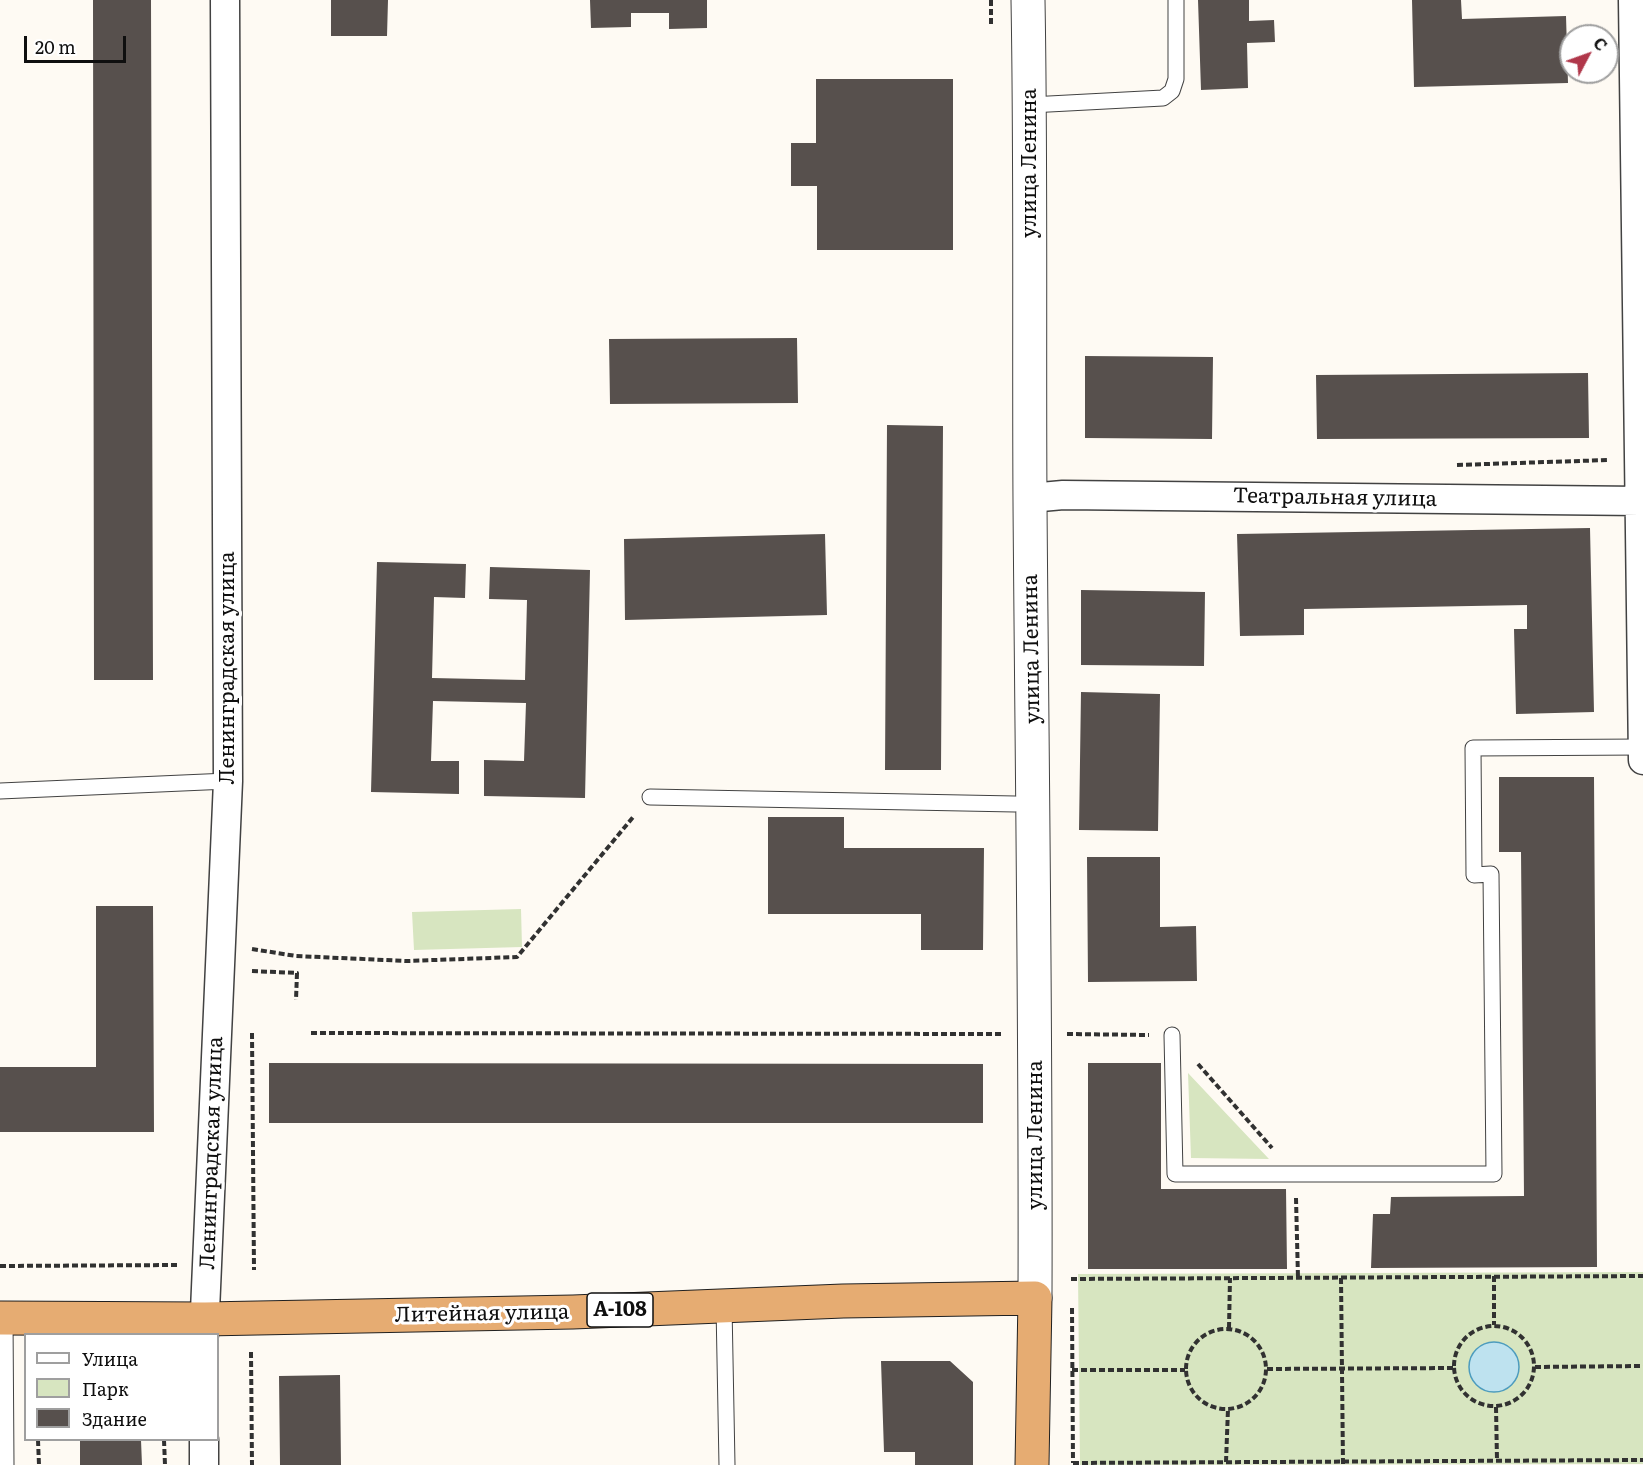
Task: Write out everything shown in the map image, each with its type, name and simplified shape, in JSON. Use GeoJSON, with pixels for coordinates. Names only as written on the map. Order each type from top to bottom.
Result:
{"type":"FeatureCollection","features":[{"type":"Feature","properties":{"kind":"highway","name":"Литейная улица"},"geometry":{"type":"LineString","coordinates":[[3,1318],[204,1327],[843,1301],[1035,1298]]}},
{"type":"Feature","properties":{"kind":"highway"},"geometry":{"type":"LineString","coordinates":[[1032,1465],[1035,1298]]}},
{"type":"Feature","properties":{"kind":"street","name":"Ленинградская улица"},"geometry":{"type":"LineString","coordinates":[[204,1327],[228,782],[225,0]]}},
{"type":"Feature","properties":{"kind":"street","name":"улица Ленина"},"geometry":{"type":"LineString","coordinates":[[1028,0],[1030,498],[1036,1034],[1035,1298]]}},
{"type":"Feature","properties":{"kind":"street"},"geometry":{"type":"LineString","coordinates":[[1633,0],[1643,760]]}},
{"type":"Feature","properties":{"kind":"street","name":"Театральная улица"},"geometry":{"type":"LineString","coordinates":[[1030,498],[1064,495],[1640,501]]}},
{"type":"Feature","properties":{"kind":"street"},"geometry":{"type":"LineString","coordinates":[[204,1441],[204,1465]]}},
{"type":"Feature","properties":{"kind":"lane"},"geometry":{"type":"LineString","coordinates":[[1030,105],[1163,98],[1172,91],[1176,79],[1176,0]]}},
{"type":"Feature","properties":{"kind":"lane"},"geometry":{"type":"LineString","coordinates":[[1172,1035],[1175,1174],[1494,1174],[1491,874],[1474,875],[1473,748],[1643,747]]}},
{"type":"Feature","properties":{"kind":"lane"},"geometry":{"type":"LineString","coordinates":[[0,791],[228,782]]}},
{"type":"Feature","properties":{"kind":"lane"},"geometry":{"type":"LineString","coordinates":[[650,797],[1015,804]]}},
{"type":"Feature","properties":{"kind":"lane"},"geometry":{"type":"LineString","coordinates":[[723,1306],[728,1465]]}},
{"type":"Feature","properties":{"kind":"lane"},"geometry":{"type":"LineString","coordinates":[[3,1318],[4,1465]]}},
{"type":"Feature","properties":{"kind":"lane"},"geometry":{"type":"LineString","coordinates":[[0,1456],[4,1465]]}},
{"type":"Feature","properties":{"kind":"path"},"geometry":{"type":"LineString","coordinates":[[251,983],[251,949],[296,956],[407,962],[517,957],[650,797]]}},
{"type":"Feature","properties":{"kind":"path"},"geometry":{"type":"LineString","coordinates":[[251,971],[297,973],[296,1000]]}},
{"type":"Feature","properties":{"kind":"path"},"geometry":{"type":"LineString","coordinates":[[252,1031],[254,1270]]}},
{"type":"Feature","properties":{"kind":"path"},"geometry":{"type":"LineString","coordinates":[[311,1034],[1172,1035],[1296,1174],[1298,1278]]}},
{"type":"Feature","properties":{"kind":"path"},"geometry":{"type":"LineString","coordinates":[[0,1266],[178,1266]]}},
{"type":"Feature","properties":{"kind":"path"},"geometry":{"type":"LineString","coordinates":[[1494,1276],[1494,1325]]}},
{"type":"Feature","properties":{"kind":"path"},"geometry":{"type":"LineString","coordinates":[[1071,1289],[1071,1279],[1643,1276]]}},
{"type":"Feature","properties":{"kind":"path"},"geometry":{"type":"LineString","coordinates":[[1229,1328],[1230,1278]]}},
{"type":"Feature","properties":{"kind":"path"},"geometry":{"type":"LineString","coordinates":[[1341,1278],[1343,1463]]}},
{"type":"Feature","properties":{"kind":"path"},"geometry":{"type":"LineString","coordinates":[[1072,1300],[1073,1464],[1643,1460]]}},
{"type":"Feature","properties":{"kind":"path"},"geometry":{"type":"LineString","coordinates":[[1494,1325],[1512,1329],[1525,1340],[1532,1353],[1535,1367],[1532,1382],[1524,1394],[1512,1402],[1496,1407],[1481,1405],[1466,1397],[1457,1384],[1453,1368],[1455,1352],[1464,1338],[1478,1328],[1494,1325]]}},
{"type":"Feature","properties":{"kind":"path"},"geometry":{"type":"LineString","coordinates":[[1229,1328],[1246,1333],[1257,1342],[1265,1355],[1267,1369],[1264,1383],[1256,1396],[1243,1406],[1228,1409],[1211,1407],[1198,1398],[1189,1385],[1185,1370],[1188,1354],[1197,1339],[1212,1330],[1229,1328]]}},
{"type":"Feature","properties":{"kind":"path"},"geometry":{"type":"LineString","coordinates":[[251,1348],[252,1465]]}},
{"type":"Feature","properties":{"kind":"path"},"geometry":{"type":"LineString","coordinates":[[1535,1367],[1643,1366]]}},
{"type":"Feature","properties":{"kind":"path"},"geometry":{"type":"LineString","coordinates":[[1267,1369],[1453,1368]]}},
{"type":"Feature","properties":{"kind":"path"},"geometry":{"type":"LineString","coordinates":[[1072,1370],[1185,1370]]}},
{"type":"Feature","properties":{"kind":"path"},"geometry":{"type":"LineString","coordinates":[[1496,1407],[1497,1460]]}},
{"type":"Feature","properties":{"kind":"path"},"geometry":{"type":"LineString","coordinates":[[1226,1462],[1228,1409]]}},
{"type":"Feature","properties":{"kind":"path"},"geometry":{"type":"LineString","coordinates":[[38,1441],[39,1465]]}},
{"type":"Feature","properties":{"kind":"path"},"geometry":{"type":"LineString","coordinates":[[164,1441],[165,1465]]}},
{"type":"Feature","properties":{"kind":"green space"},"geometry":{"type":"Polygon","coordinates":[[[521,909],[522,947],[414,950],[412,912],[521,909]]]}},
{"type":"Feature","properties":{"kind":"green space"},"geometry":{"type":"Polygon","coordinates":[[[1188,1073],[1269,1159],[1191,1158],[1188,1073]]]}},
{"type":"Feature","properties":{"kind":"green space"},"geometry":{"type":"Polygon","coordinates":[[[1643,1272],[1643,1464],[1080,1465],[1078,1274],[1643,1272]]]}},
{"type":"Feature","properties":{"kind":"water"},"geometry":{"type":"Polygon","coordinates":[[[1489,1342],[1499,1342],[1512,1349],[1519,1362],[1519,1372],[1512,1385],[1499,1392],[1489,1392],[1480,1388],[1473,1381],[1469,1372],[1469,1362],[1473,1353],[1480,1346],[1489,1342]]]}},
{"type":"Feature","properties":{"kind":"building"},"geometry":{"type":"Polygon","coordinates":[[[93,0],[151,0],[153,680],[94,680],[93,0]]]}},
{"type":"Feature","properties":{"kind":"building"},"geometry":{"type":"Polygon","coordinates":[[[331,0],[388,0],[387,36],[331,36],[331,0]]]}},
{"type":"Feature","properties":{"kind":"building"},"geometry":{"type":"Polygon","coordinates":[[[590,0],[707,0],[707,28],[669,29],[669,13],[631,13],[631,27],[591,28],[590,0]]]}},
{"type":"Feature","properties":{"kind":"building"},"geometry":{"type":"Polygon","coordinates":[[[1198,0],[1249,0],[1249,21],[1274,20],[1275,42],[1247,43],[1248,88],[1201,90],[1198,0]]]}},
{"type":"Feature","properties":{"kind":"building"},"geometry":{"type":"Polygon","coordinates":[[[1412,0],[1461,0],[1462,19],[1566,16],[1566,24],[1559,24],[1559,83],[1414,87],[1412,0]]]}},
{"type":"Feature","properties":{"kind":"building"},"geometry":{"type":"Polygon","coordinates":[[[816,79],[953,79],[953,250],[817,250],[817,186],[791,186],[791,143],[816,143],[816,79]]]}},
{"type":"Feature","properties":{"kind":"building"},"geometry":{"type":"Polygon","coordinates":[[[797,338],[798,403],[610,404],[609,339],[797,338]]]}},
{"type":"Feature","properties":{"kind":"building"},"geometry":{"type":"Polygon","coordinates":[[[1085,356],[1213,357],[1212,439],[1085,438],[1085,356]]]}},
{"type":"Feature","properties":{"kind":"building"},"geometry":{"type":"Polygon","coordinates":[[[1588,373],[1589,438],[1317,439],[1316,375],[1588,373]]]}},
{"type":"Feature","properties":{"kind":"building"},"geometry":{"type":"Polygon","coordinates":[[[887,425],[943,426],[941,770],[885,770],[887,425]]]}},
{"type":"Feature","properties":{"kind":"building"},"geometry":{"type":"Polygon","coordinates":[[[1590,528],[1594,712],[1516,714],[1514,629],[1527,629],[1527,605],[1304,609],[1304,635],[1240,636],[1237,534],[1590,528]]]}},
{"type":"Feature","properties":{"kind":"building"},"geometry":{"type":"Polygon","coordinates":[[[825,534],[827,615],[625,620],[624,539],[825,534]]]}},
{"type":"Feature","properties":{"kind":"building"},"geometry":{"type":"Polygon","coordinates":[[[377,562],[466,564],[465,598],[434,597],[432,678],[525,680],[527,600],[489,599],[490,567],[590,570],[585,798],[484,796],[484,760],[524,761],[526,703],[433,701],[431,761],[459,761],[459,794],[371,792],[377,562]]]}},
{"type":"Feature","properties":{"kind":"building"},"geometry":{"type":"Polygon","coordinates":[[[1081,590],[1205,592],[1204,666],[1081,665],[1081,590]]]}},
{"type":"Feature","properties":{"kind":"building"},"geometry":{"type":"Polygon","coordinates":[[[1081,692],[1160,694],[1158,831],[1079,830],[1081,692]]]}},
{"type":"Feature","properties":{"kind":"building"},"geometry":{"type":"Polygon","coordinates":[[[1499,777],[1594,777],[1597,1267],[1371,1268],[1373,1214],[1390,1214],[1391,1197],[1524,1196],[1521,852],[1499,852],[1499,777]]]}},
{"type":"Feature","properties":{"kind":"building"},"geometry":{"type":"Polygon","coordinates":[[[768,817],[844,817],[844,848],[984,848],[983,950],[921,950],[921,914],[768,914],[768,817]]]}},
{"type":"Feature","properties":{"kind":"building"},"geometry":{"type":"Polygon","coordinates":[[[1087,857],[1160,857],[1160,927],[1196,926],[1197,981],[1088,982],[1087,857]]]}},
{"type":"Feature","properties":{"kind":"building"},"geometry":{"type":"Polygon","coordinates":[[[96,906],[153,906],[154,1132],[0,1132],[0,1067],[96,1067],[96,906]]]}},
{"type":"Feature","properties":{"kind":"building"},"geometry":{"type":"Polygon","coordinates":[[[269,1063],[983,1064],[983,1123],[269,1123],[269,1063]]]}},
{"type":"Feature","properties":{"kind":"building"},"geometry":{"type":"Polygon","coordinates":[[[1088,1063],[1161,1063],[1161,1189],[1286,1189],[1287,1269],[1088,1269],[1088,1063]]]}},
{"type":"Feature","properties":{"kind":"building"},"geometry":{"type":"Polygon","coordinates":[[[881,1361],[950,1361],[973,1382],[973,1465],[915,1465],[915,1452],[884,1452],[881,1361]]]}},
{"type":"Feature","properties":{"kind":"building"},"geometry":{"type":"Polygon","coordinates":[[[340,1375],[341,1465],[280,1465],[279,1376],[340,1375]]]}},
{"type":"Feature","properties":{"kind":"building"},"geometry":{"type":"Polygon","coordinates":[[[80,1441],[141,1441],[142,1465],[80,1465],[80,1441]]]}}]}
